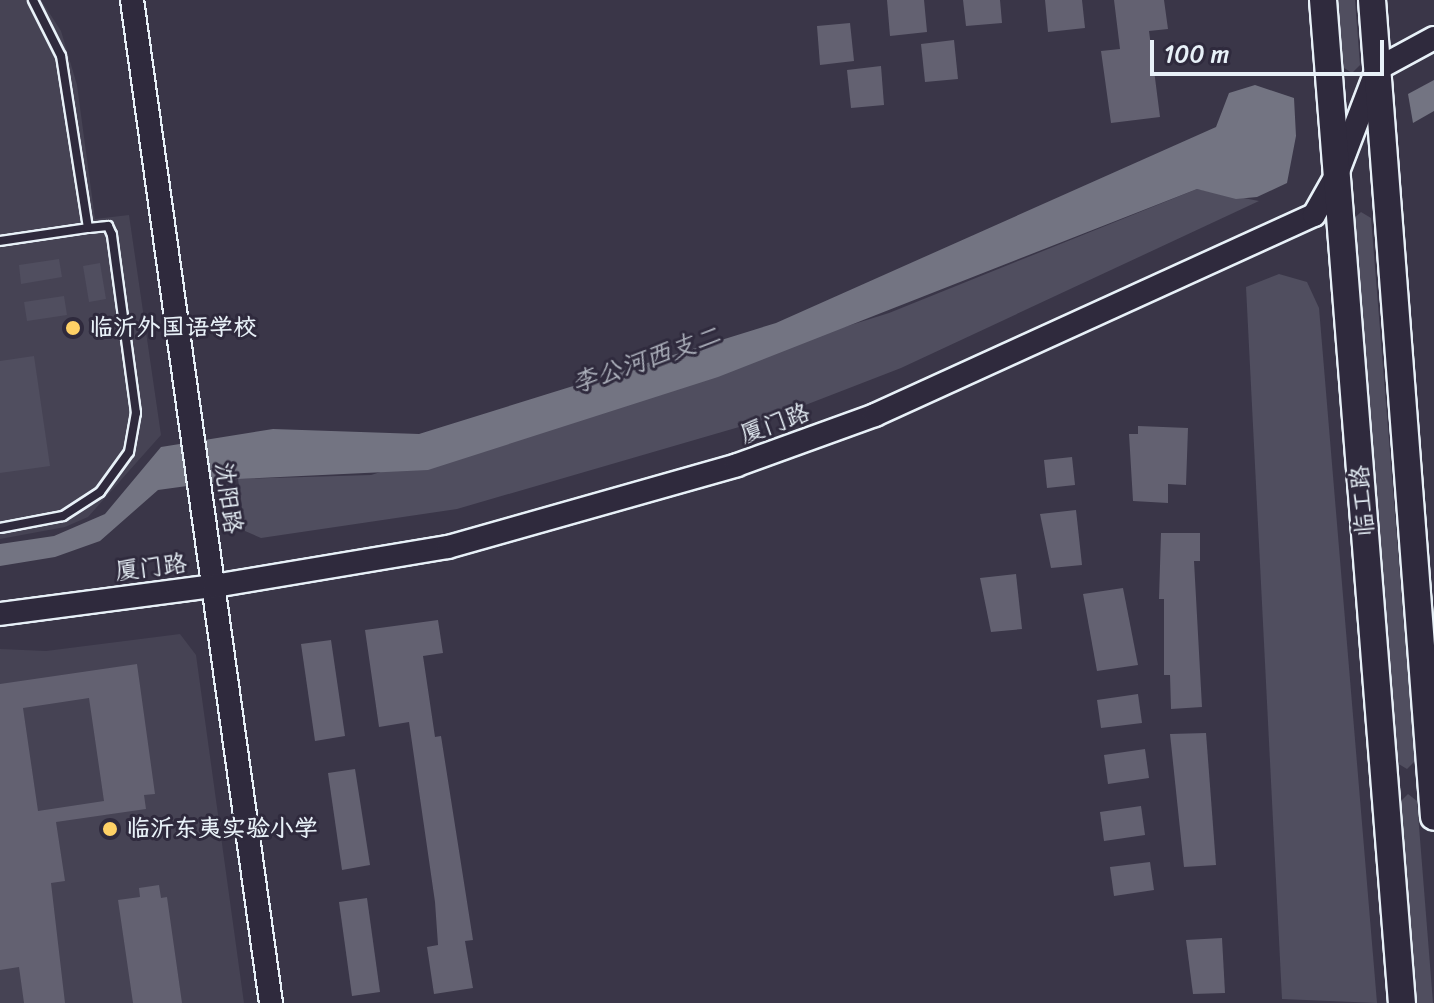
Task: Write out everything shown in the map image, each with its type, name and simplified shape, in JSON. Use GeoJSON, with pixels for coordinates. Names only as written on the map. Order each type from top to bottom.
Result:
{"type":"FeatureCollection","features":[{"type":"Feature","properties":{"kind":"main road","name":"临工路"},"geometry":{"type":"LineString","coordinates":[[1323,0],[1402,1003]]}},
{"type":"Feature","properties":{"kind":"main road","name":"临工路"},"geometry":{"type":"LineString","coordinates":[[1372,0],[1434,817]]}},
{"type":"Feature","properties":{"kind":"main road"},"geometry":{"type":"LineString","coordinates":[[1386,788],[1432,784]]}},
{"type":"Feature","properties":{"kind":"street","name":"沈阳路"},"geometry":{"type":"LineString","coordinates":[[132,0],[271,1003]]}},
{"type":"Feature","properties":{"kind":"street"},"geometry":{"type":"LineString","coordinates":[[1377,69],[1434,38]]}},
{"type":"Feature","properties":{"kind":"street","name":"厦门路"},"geometry":{"type":"LineString","coordinates":[[0,614],[214,586],[448,547],[737,465],[875,415],[1314,215],[1337,174],[1377,69]]}},
{"type":"Feature","properties":{"kind":"lane"},"geometry":{"type":"LineString","coordinates":[[33,0],[61,56],[88,228]]}},
{"type":"Feature","properties":{"kind":"lane"},"geometry":{"type":"LineString","coordinates":[[0,241],[108,226],[112,235],[136,396],[129,452],[115,475],[85,505],[53,519],[0,528]]}},
{"type":"Feature","properties":{"kind":"shaded area","name":"临沂外国语学校"},"geometry":{"type":"Polygon","coordinates":[[[0,0],[41,0],[61,31],[77,85],[95,219],[129,215],[161,435],[88,517],[65,527],[0,539],[0,0]]]}},
{"type":"Feature","properties":{"kind":"shaded area"},"geometry":{"type":"Polygon","coordinates":[[[1336,0],[1355,0],[1360,65],[1352,73],[1341,66],[1336,0]]]}},
{"type":"Feature","properties":{"kind":"shaded area"},"geometry":{"type":"Polygon","coordinates":[[[1197,189],[1259,201],[901,368],[777,416],[457,509],[261,538],[245,531],[238,479],[371,475],[889,313],[1197,189]]]}},
{"type":"Feature","properties":{"kind":"shaded area"},"geometry":{"type":"Polygon","coordinates":[[[1361,212],[1371,218],[1415,761],[1407,769],[1397,763],[1352,220],[1361,212]]]}},
{"type":"Feature","properties":{"kind":"shaded area"},"geometry":{"type":"Polygon","coordinates":[[[59,259],[62,277],[21,284],[19,265],[59,259]]]}},
{"type":"Feature","properties":{"kind":"shaded area"},"geometry":{"type":"Polygon","coordinates":[[[100,263],[106,299],[89,302],[83,266],[100,263]]]}},
{"type":"Feature","properties":{"kind":"shaded area"},"geometry":{"type":"Polygon","coordinates":[[[1279,274],[1307,282],[1319,308],[1377,1003],[1282,999],[1246,287],[1279,274]]]}},
{"type":"Feature","properties":{"kind":"shaded area"},"geometry":{"type":"Polygon","coordinates":[[[64,296],[67,315],[27,321],[24,302],[64,296]]]}},
{"type":"Feature","properties":{"kind":"shaded area"},"geometry":{"type":"Polygon","coordinates":[[[34,356],[50,466],[0,473],[0,361],[34,356]]]}},
{"type":"Feature","properties":{"kind":"shaded area","name":"临沂东夷实验小学"},"geometry":{"type":"Polygon","coordinates":[[[180,634],[196,655],[244,1003],[0,1003],[0,649],[46,651],[180,634]]]}},
{"type":"Feature","properties":{"kind":"shaded area"},"geometry":{"type":"Polygon","coordinates":[[[1408,794],[1417,801],[1433,1003],[1414,1003],[1399,803],[1408,794]]]}},
{"type":"Feature","properties":{"kind":"water"},"geometry":{"type":"Polygon","coordinates":[[[1434,80],[1434,111],[1413,123],[1408,94],[1434,80]]]}},
{"type":"Feature","properties":{"kind":"water"},"geometry":{"type":"Polygon","coordinates":[[[1255,85],[1294,98],[1296,136],[1287,183],[1257,197],[1236,199],[1197,189],[718,377],[428,470],[238,479],[158,490],[100,541],[55,557],[0,566],[0,544],[54,536],[105,514],[161,447],[273,429],[419,434],[776,323],[1216,127],[1229,93],[1255,85]]]}},
{"type":"Feature","properties":{"kind":"building"},"geometry":{"type":"Polygon","coordinates":[[[887,0],[924,0],[927,32],[890,36],[887,0]]]}},
{"type":"Feature","properties":{"kind":"building"},"geometry":{"type":"Polygon","coordinates":[[[963,0],[1000,0],[1002,23],[966,26],[963,0]]]}},
{"type":"Feature","properties":{"kind":"building"},"geometry":{"type":"Polygon","coordinates":[[[1045,0],[1082,0],[1085,28],[1048,32],[1045,0]]]}},
{"type":"Feature","properties":{"kind":"building"},"geometry":{"type":"Polygon","coordinates":[[[1114,0],[1164,0],[1168,29],[1149,31],[1160,117],[1111,123],[1101,51],[1120,49],[1114,0]]]}},
{"type":"Feature","properties":{"kind":"building"},"geometry":{"type":"Polygon","coordinates":[[[850,23],[854,61],[820,65],[817,26],[850,23]]]}},
{"type":"Feature","properties":{"kind":"building"},"geometry":{"type":"Polygon","coordinates":[[[954,40],[958,79],[925,82],[921,44],[954,40]]]}},
{"type":"Feature","properties":{"kind":"building"},"geometry":{"type":"Polygon","coordinates":[[[881,66],[884,105],[851,108],[847,70],[881,66]]]}},
{"type":"Feature","properties":{"kind":"building"},"geometry":{"type":"Polygon","coordinates":[[[1138,426],[1188,428],[1186,485],[1168,484],[1168,503],[1133,501],[1129,434],[1138,434],[1138,426]]]}},
{"type":"Feature","properties":{"kind":"building"},"geometry":{"type":"Polygon","coordinates":[[[1072,457],[1075,485],[1047,488],[1044,460],[1072,457]]]}},
{"type":"Feature","properties":{"kind":"building"},"geometry":{"type":"Polygon","coordinates":[[[1076,510],[1082,565],[1051,568],[1040,514],[1076,510]]]}},
{"type":"Feature","properties":{"kind":"building"},"geometry":{"type":"Polygon","coordinates":[[[1161,533],[1200,533],[1200,561],[1194,561],[1202,707],[1171,709],[1170,675],[1164,675],[1164,599],[1159,599],[1161,533]]]}},
{"type":"Feature","properties":{"kind":"building"},"geometry":{"type":"Polygon","coordinates":[[[1016,574],[1022,629],[991,632],[980,578],[1016,574]]]}},
{"type":"Feature","properties":{"kind":"building"},"geometry":{"type":"Polygon","coordinates":[[[1123,588],[1138,665],[1097,671],[1083,594],[1123,588]]]}},
{"type":"Feature","properties":{"kind":"building"},"geometry":{"type":"Polygon","coordinates":[[[438,620],[443,653],[423,656],[435,737],[441,736],[473,940],[465,941],[473,988],[434,994],[427,947],[438,945],[435,902],[409,722],[379,727],[365,630],[438,620]]]}},
{"type":"Feature","properties":{"kind":"building"},"geometry":{"type":"Polygon","coordinates":[[[331,640],[345,736],[315,741],[301,644],[331,640]]]}},
{"type":"Feature","properties":{"kind":"building"},"geometry":{"type":"Polygon","coordinates":[[[137,664],[155,794],[144,795],[146,809],[56,822],[65,881],[51,883],[65,1003],[24,1003],[19,967],[0,970],[0,684],[137,664]],[[89,698],[23,708],[38,811],[104,801],[89,698]]]}},
{"type":"Feature","properties":{"kind":"building"},"geometry":{"type":"Polygon","coordinates":[[[1138,694],[1142,723],[1101,728],[1097,700],[1138,694]]]}},
{"type":"Feature","properties":{"kind":"building"},"geometry":{"type":"Polygon","coordinates":[[[1206,733],[1216,865],[1184,867],[1170,734],[1206,733]]]}},
{"type":"Feature","properties":{"kind":"building"},"geometry":{"type":"Polygon","coordinates":[[[1145,749],[1149,778],[1108,784],[1104,755],[1145,749]]]}},
{"type":"Feature","properties":{"kind":"building"},"geometry":{"type":"Polygon","coordinates":[[[355,769],[370,865],[342,870],[328,773],[355,769]]]}},
{"type":"Feature","properties":{"kind":"building"},"geometry":{"type":"Polygon","coordinates":[[[1141,806],[1145,835],[1104,841],[1100,812],[1141,806]]]}},
{"type":"Feature","properties":{"kind":"building"},"geometry":{"type":"Polygon","coordinates":[[[1150,862],[1154,890],[1114,896],[1110,867],[1150,862]]]}},
{"type":"Feature","properties":{"kind":"building"},"geometry":{"type":"Polygon","coordinates":[[[159,885],[161,898],[167,897],[182,1003],[133,1003],[118,900],[140,897],[139,888],[159,885]]]}},
{"type":"Feature","properties":{"kind":"building"},"geometry":{"type":"Polygon","coordinates":[[[367,898],[380,992],[352,996],[339,902],[367,898]]]}},
{"type":"Feature","properties":{"kind":"building"},"geometry":{"type":"Polygon","coordinates":[[[1222,938],[1225,993],[1193,994],[1186,940],[1222,938]]]}},
{"type":"Feature","properties":{"kind":"place","name":"临沂外国语学校"},"geometry":{"type":"Point","coordinates":[73,328]}},
{"type":"Feature","properties":{"kind":"place","name":"临沂东夷实验小学"},"geometry":{"type":"Point","coordinates":[110,829]}},
{"type":"Feature","properties":{"kind":"water label","name":"李公河西支二"},"geometry":{"type":"Point","coordinates":[646,360]}}]}
